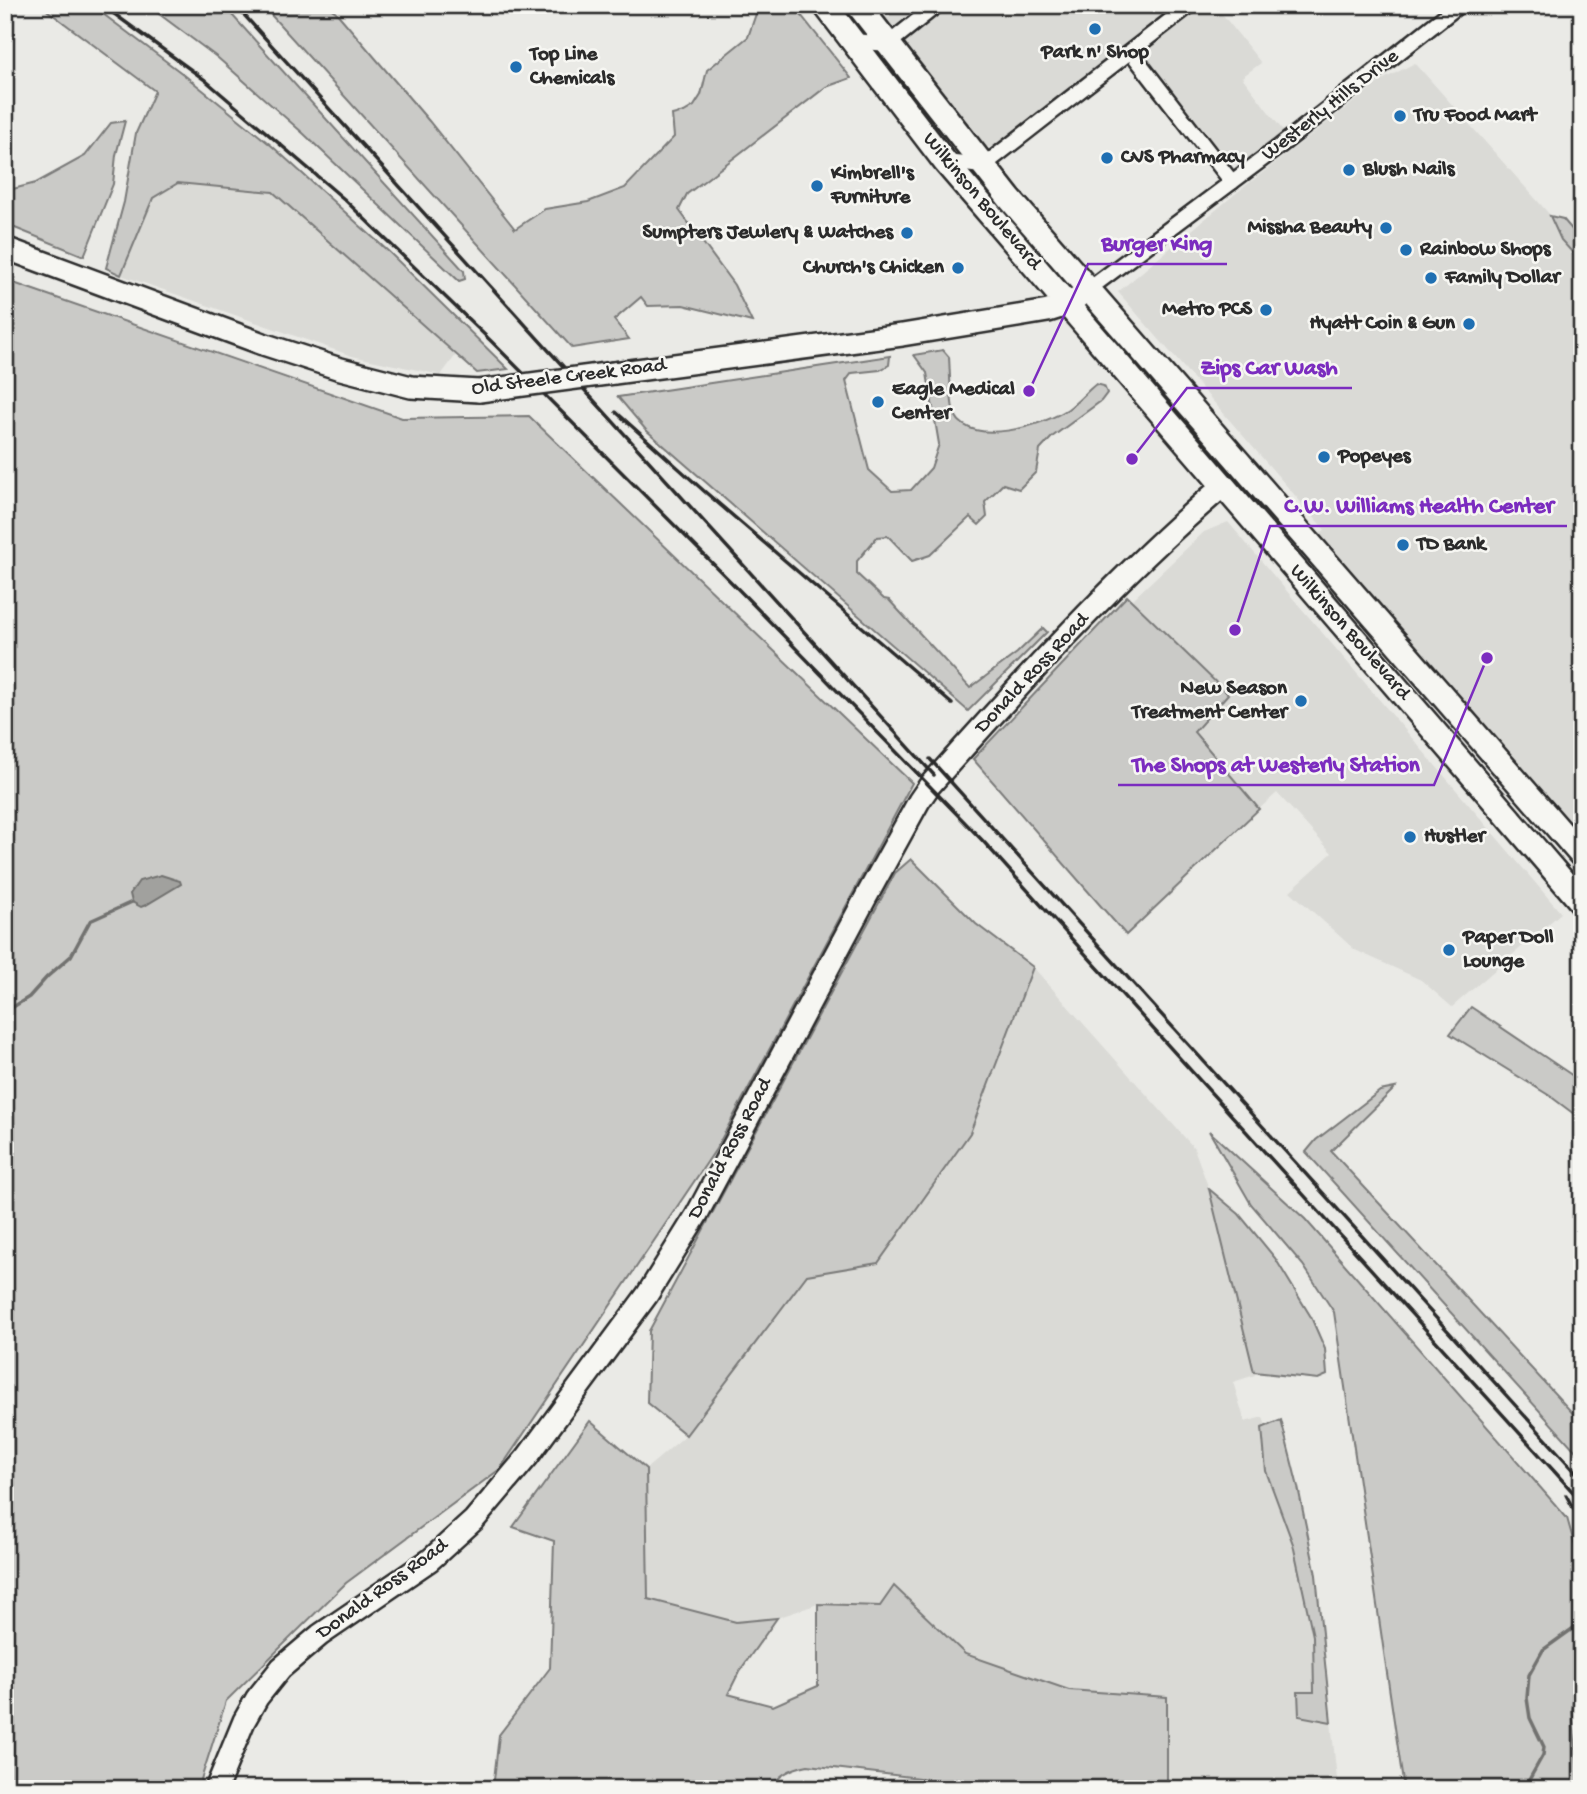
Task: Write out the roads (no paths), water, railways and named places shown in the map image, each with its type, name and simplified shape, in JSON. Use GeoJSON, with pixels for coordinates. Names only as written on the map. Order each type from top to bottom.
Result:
{"type":"FeatureCollection","features":[{"type":"Feature","properties":{"kind":"main road","name":"Wilkinson Boulevard"},"geometry":{"type":"LineString","coordinates":[[825,5],[945,162],[1582,903]]}},
{"type":"Feature","properties":{"kind":"main road","name":"Wilkinson Boulevard"},"geometry":{"type":"LineString","coordinates":[[858,5],[983,166],[1582,856]]}},
{"type":"Feature","properties":{"kind":"main road"},"geometry":{"type":"LineString","coordinates":[[1223,486],[1229,483],[1240,485],[1314,566],[1322,571],[1333,568]]}},
{"type":"Feature","properties":{"kind":"main road"},"geometry":{"type":"LineString","coordinates":[[1376,664],[1389,666],[1406,679],[1500,784],[1511,787],[1519,782]]}},
{"type":"Feature","properties":{"kind":"street"},"geometry":{"type":"LineString","coordinates":[[853,41],[888,44],[937,5]]}},
{"type":"Feature","properties":{"kind":"street"},"geometry":{"type":"LineString","coordinates":[[945,162],[983,166],[1190,5]]}},
{"type":"Feature","properties":{"kind":"street","name":"Westerly Hills Drive"},"geometry":{"type":"LineString","coordinates":[[1067,305],[1232,182],[1459,5]]}},
{"type":"Feature","properties":{"kind":"street"},"geometry":{"type":"LineString","coordinates":[[1131,52],[1232,182]]}},
{"type":"Feature","properties":{"kind":"street","name":"Old Steele Creek Road"},"geometry":{"type":"LineString","coordinates":[[5,248],[263,344],[337,368],[411,387],[480,391],[902,335],[1048,312],[1067,305]]}},
{"type":"Feature","properties":{"kind":"street","name":"Donald Ross Road"},"geometry":{"type":"LineString","coordinates":[[216,1789],[244,1721],[257,1698],[281,1668],[320,1635],[430,1560],[474,1520],[528,1456],[647,1295],[696,1216],[877,877],[930,785],[1067,635],[1223,486]]}},
{"type":"Feature","properties":{"kind":"waterway"},"geometry":{"type":"LineString","coordinates":[[5,1012],[29,997],[71,956],[90,921],[132,902]]}},
{"type":"Feature","properties":{"kind":"waterway"},"geometry":{"type":"LineString","coordinates":[[1524,1789],[1543,1755],[1544,1747],[1530,1718],[1527,1698],[1529,1675],[1543,1650],[1575,1627]]}},
{"type":"Feature","properties":{"kind":"railway"},"geometry":{"type":"LineString","coordinates":[[102,5],[205,80],[344,199],[492,342],[747,598],[982,840],[1582,1502]]}},
{"type":"Feature","properties":{"kind":"railway"},"geometry":{"type":"LineString","coordinates":[[235,5],[934,775]]}},
{"type":"Feature","properties":{"kind":"railway"},"geometry":{"type":"LineString","coordinates":[[616,412],[952,704]]}},
{"type":"Feature","properties":{"kind":"railway"},"geometry":{"type":"LineString","coordinates":[[930,759],[1582,1479]]}},
{"type":"Feature","properties":{"kind":"railway"},"geometry":{"type":"LineString","coordinates":[[1566,1495],[1582,1524]]}},
{"type":"Feature","properties":{"kind":"place","name":"Park n' Shop"},"geometry":{"type":"Point","coordinates":[1095,29]}},
{"type":"Feature","properties":{"kind":"place","name":"Top Line Chemicals"},"geometry":{"type":"Point","coordinates":[516,67]}},
{"type":"Feature","properties":{"kind":"place","name":"Tru Food Mart"},"geometry":{"type":"Point","coordinates":[1400,116]}},
{"type":"Feature","properties":{"kind":"place","name":"CVS Pharmacy"},"geometry":{"type":"Point","coordinates":[1107,158]}},
{"type":"Feature","properties":{"kind":"place","name":"Blush Nails"},"geometry":{"type":"Point","coordinates":[1349,170]}},
{"type":"Feature","properties":{"kind":"place","name":"Kimbrell's Furniture"},"geometry":{"type":"Point","coordinates":[817,186]}},
{"type":"Feature","properties":{"kind":"place","name":"Missha Beauty"},"geometry":{"type":"Point","coordinates":[1386,228]}},
{"type":"Feature","properties":{"kind":"place","name":"Sumpters Jewlery & Watches"},"geometry":{"type":"Point","coordinates":[907,233]}},
{"type":"Feature","properties":{"kind":"place","name":"Rainbow Shops"},"geometry":{"type":"Point","coordinates":[1406,250]}},
{"type":"Feature","properties":{"kind":"place","name":"Church's Chicken"},"geometry":{"type":"Point","coordinates":[958,268]}},
{"type":"Feature","properties":{"kind":"place","name":"Family Dollar"},"geometry":{"type":"Point","coordinates":[1431,278]}},
{"type":"Feature","properties":{"kind":"place","name":"Metro PCS"},"geometry":{"type":"Point","coordinates":[1266,310]}},
{"type":"Feature","properties":{"kind":"place","name":"Hyatt Coin & Gun"},"geometry":{"type":"Point","coordinates":[1469,324]}},
{"type":"Feature","properties":{"kind":"place","name":"Burger King"},"geometry":{"type":"Point","coordinates":[1029,391]}},
{"type":"Feature","properties":{"kind":"place","name":"Eagle Medical Center"},"geometry":{"type":"Point","coordinates":[878,402]}},
{"type":"Feature","properties":{"kind":"place","name":"Popeyes"},"geometry":{"type":"Point","coordinates":[1324,457]}},
{"type":"Feature","properties":{"kind":"place","name":"Zips Car Wash"},"geometry":{"type":"Point","coordinates":[1132,459]}},
{"type":"Feature","properties":{"kind":"place","name":"TD Bank"},"geometry":{"type":"Point","coordinates":[1403,545]}},
{"type":"Feature","properties":{"kind":"place","name":"C.W. Williams Health Center"},"geometry":{"type":"Point","coordinates":[1235,630]}},
{"type":"Feature","properties":{"kind":"place","name":"The Shops at Westerly Station"},"geometry":{"type":"Point","coordinates":[1487,658]}},
{"type":"Feature","properties":{"kind":"place","name":"New Season Treatment Center"},"geometry":{"type":"Point","coordinates":[1301,701]}},
{"type":"Feature","properties":{"kind":"place","name":"Hustler"},"geometry":{"type":"Point","coordinates":[1410,837]}},
{"type":"Feature","properties":{"kind":"place","name":"Paper Doll Lounge"},"geometry":{"type":"Point","coordinates":[1449,950]}}]}
